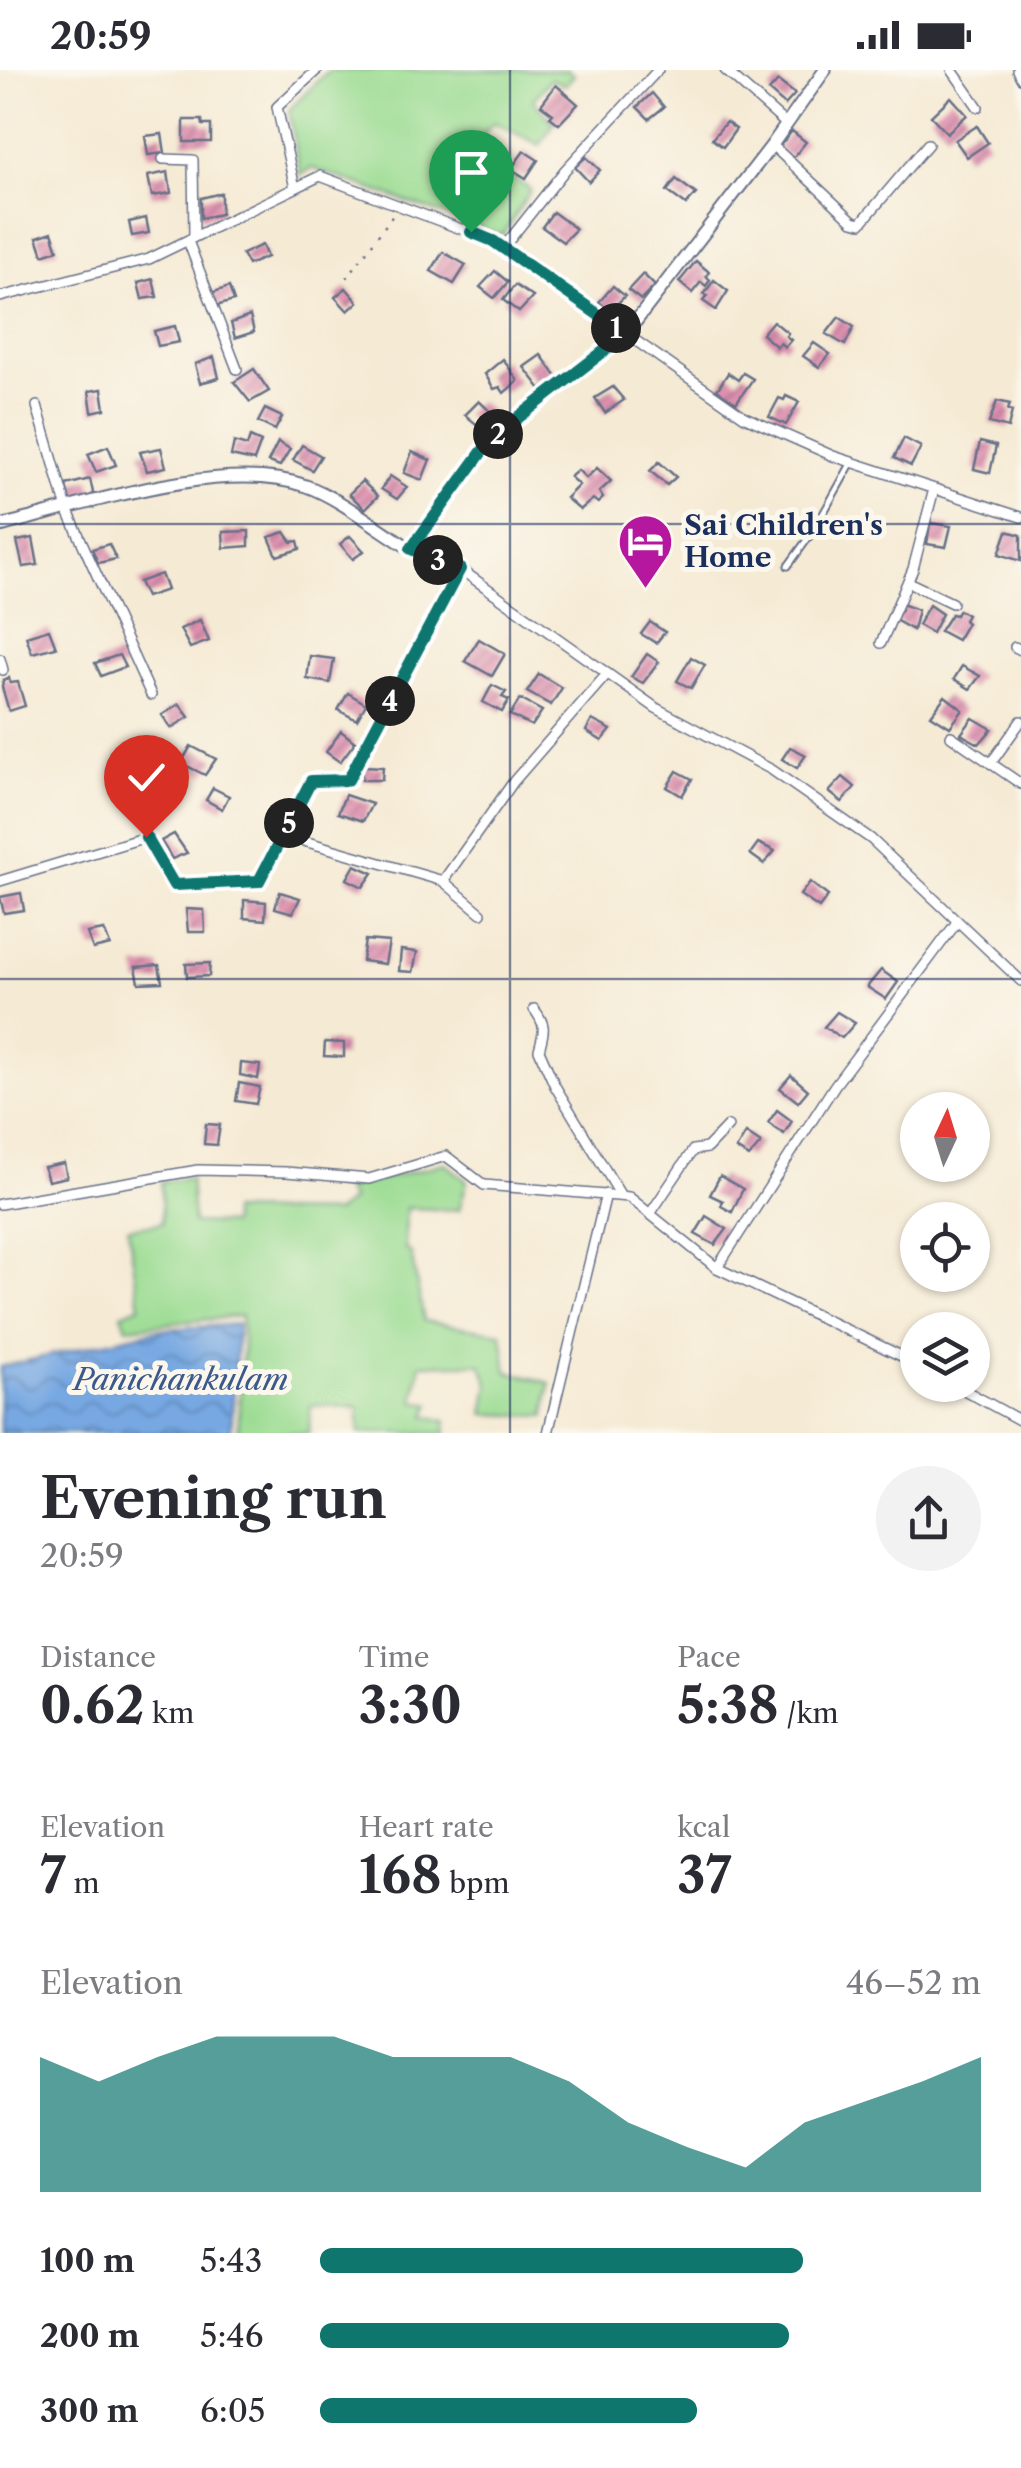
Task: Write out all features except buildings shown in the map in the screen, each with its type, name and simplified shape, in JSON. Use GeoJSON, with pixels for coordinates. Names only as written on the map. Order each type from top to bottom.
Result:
{"type":"FeatureCollection","features":[{"type":"Feature","properties":{"kind":"street"},"geometry":{"type":"LineString","coordinates":[[296,188],[277,106],[318,70]]}},
{"type":"Feature","properties":{"kind":"street"},"geometry":{"type":"LineString","coordinates":[[503,248],[565,170],[658,70]]}},
{"type":"Feature","properties":{"kind":"street"},"geometry":{"type":"LineString","coordinates":[[725,70],[786,124]]}},
{"type":"Feature","properties":{"kind":"street"},"geometry":{"type":"LineString","coordinates":[[411,549],[492,438],[626,334],[825,70]]}},
{"type":"Feature","properties":{"kind":"street"},"geometry":{"type":"LineString","coordinates":[[952,70],[978,107]]}},
{"type":"Feature","properties":{"kind":"street"},"geometry":{"type":"LineString","coordinates":[[1017,70],[1021,78]]}},
{"type":"Feature","properties":{"kind":"street"},"geometry":{"type":"LineString","coordinates":[[772,145],[853,220],[861,223],[928,144]]}},
{"type":"Feature","properties":{"kind":"street"},"geometry":{"type":"LineString","coordinates":[[163,160],[193,160],[191,239],[237,370]]}},
{"type":"Feature","properties":{"kind":"street"},"geometry":{"type":"LineString","coordinates":[[0,297],[149,260],[320,176],[493,241],[745,418],[852,462],[1021,517]]}},
{"type":"Feature","properties":{"kind":"street"},"geometry":{"type":"LineString","coordinates":[[37,406],[67,509],[151,696]]}},
{"type":"Feature","properties":{"kind":"street"},"geometry":{"type":"LineString","coordinates":[[0,526],[198,479],[272,476],[311,487],[411,549],[460,569],[656,708],[772,770],[871,839],[1021,981]]}},
{"type":"Feature","properties":{"kind":"street"},"geometry":{"type":"LineString","coordinates":[[881,643],[908,582],[926,530],[934,490]]}},
{"type":"Feature","properties":{"kind":"street"},"geometry":{"type":"LineString","coordinates":[[0,880],[146,837],[174,885],[259,881],[311,781],[348,780],[460,569]]}},
{"type":"Feature","properties":{"kind":"street"},"geometry":{"type":"LineString","coordinates":[[908,582],[952,603]]}},
{"type":"Feature","properties":{"kind":"street"},"geometry":{"type":"LineString","coordinates":[[443,881],[514,782],[608,674]]}},
{"type":"Feature","properties":{"kind":"street"},"geometry":{"type":"LineString","coordinates":[[991,763],[1021,721]]}},
{"type":"Feature","properties":{"kind":"street"},"geometry":{"type":"LineString","coordinates":[[951,736],[1021,784]]}},
{"type":"Feature","properties":{"kind":"street"},"geometry":{"type":"LineString","coordinates":[[283,835],[443,881],[480,914]]}},
{"type":"Feature","properties":{"kind":"street"},"geometry":{"type":"LineString","coordinates":[[717,1268],[835,1086],[957,922]]}},
{"type":"Feature","properties":{"kind":"street"},"geometry":{"type":"LineString","coordinates":[[534,1009],[545,1023],[539,1050],[547,1068],[621,1196]]}},
{"type":"Feature","properties":{"kind":"street"},"geometry":{"type":"LineString","coordinates":[[650,1214],[693,1150],[707,1148],[728,1126]]}},
{"type":"Feature","properties":{"kind":"street"},"geometry":{"type":"LineString","coordinates":[[0,1204],[198,1170],[369,1179],[446,1156],[484,1185],[629,1197],[717,1268],[900,1355]]}},
{"type":"Feature","properties":{"kind":"street"},"geometry":{"type":"LineString","coordinates":[[548,1433],[606,1194]]}},
{"type":"Feature","properties":{"kind":"street"},"geometry":{"type":"LineString","coordinates":[[986,1402],[1021,1421]]}},
{"type":"Feature","properties":{"kind":"lane"},"geometry":{"type":"LineString","coordinates":[[788,566],[814,530],[852,462]]}},
{"type":"Feature","properties":{"kind":"path"},"geometry":{"type":"LineString","coordinates":[[347,278],[400,206]]}},
{"type":"Feature","properties":{"kind":"green space"},"geometry":{"type":"Polygon","coordinates":[[[329,70],[567,70],[574,75],[565,85],[551,79],[533,100],[554,123],[540,145],[493,122],[472,149],[531,190],[502,236],[312,168],[300,175],[289,110],[329,70]]]}},
{"type":"Feature","properties":{"kind":"green space"},"geometry":{"type":"Polygon","coordinates":[[[445,1163],[467,1181],[459,1210],[406,1208],[405,1249],[411,1253],[424,1321],[502,1333],[507,1371],[550,1383],[545,1416],[484,1414],[489,1384],[481,1364],[421,1364],[414,1401],[431,1404],[426,1416],[446,1421],[446,1433],[359,1433],[359,1407],[311,1405],[309,1433],[238,1433],[241,1316],[127,1328],[122,1314],[140,1307],[128,1228],[162,1223],[161,1182],[190,1178],[193,1223],[231,1224],[231,1211],[335,1213],[352,1200],[344,1189],[445,1163]]]}},
{"type":"Feature","properties":{"kind":"water","name":"Panichankulam"},"geometry":{"type":"Polygon","coordinates":[[[238,1324],[231,1433],[0,1433],[0,1367],[157,1330],[238,1324]]]}},
{"type":"Feature","properties":{"kind":"place","name":"Sai Children's Home"},"geometry":{"type":"Point","coordinates":[645,590]}},
{"type":"Feature","properties":{"kind":"route"},"geometry":{"type":"LineString","coordinates":[[146,837],[174,885],[259,881],[311,781],[348,780],[460,569],[411,549],[492,438],[626,334],[493,241],[471,232]]}}]}
